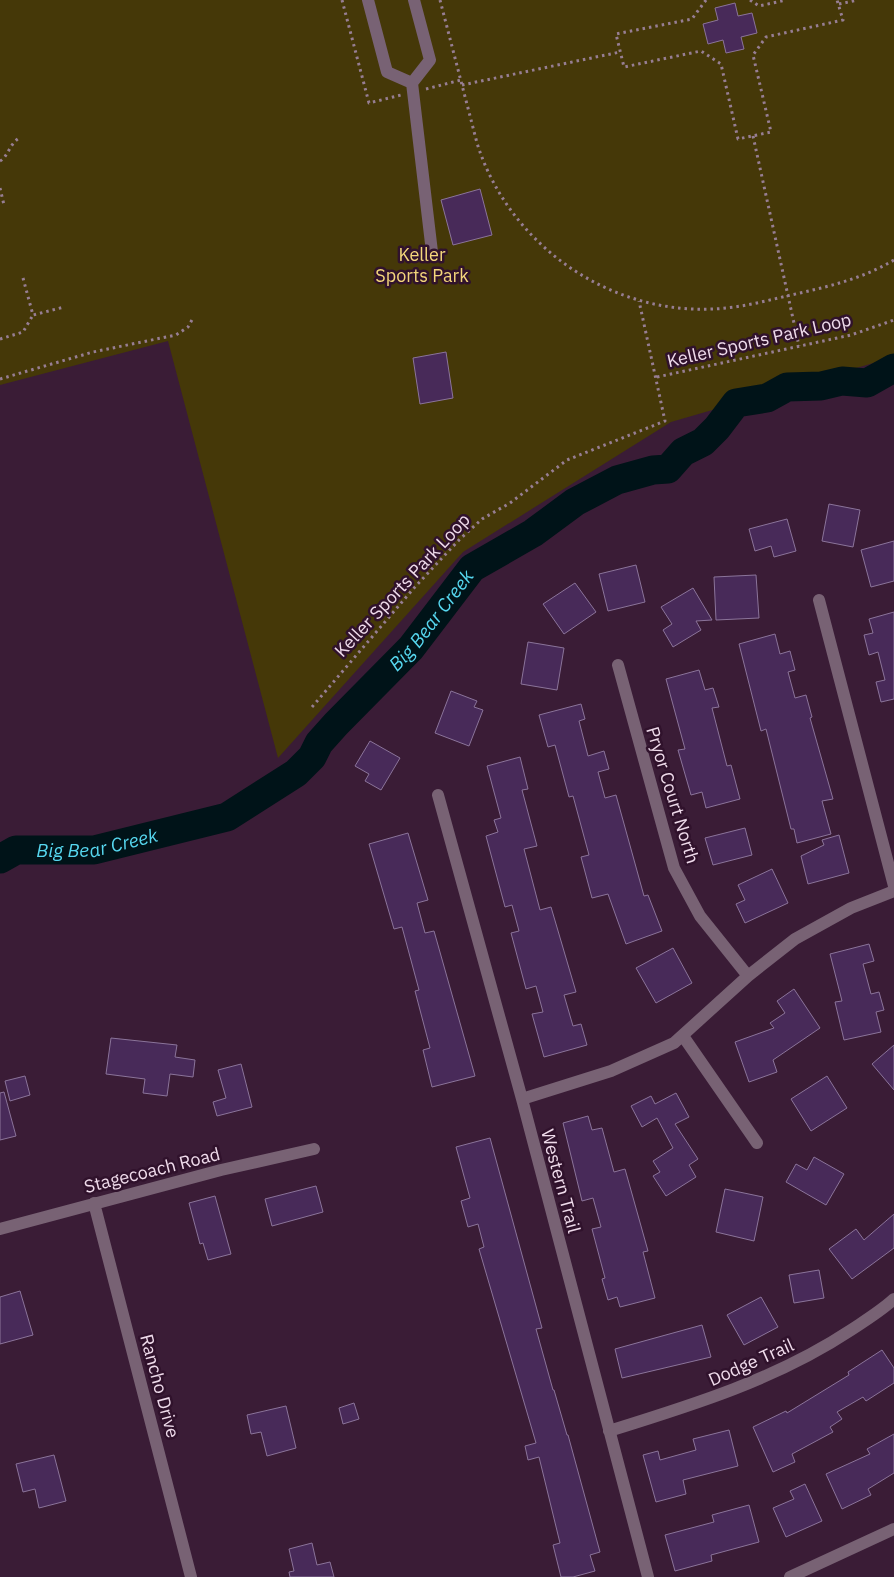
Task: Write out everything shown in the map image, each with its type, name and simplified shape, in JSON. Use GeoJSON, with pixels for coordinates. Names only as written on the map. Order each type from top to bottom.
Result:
{"type":"FeatureCollection","features":[{"type":"Feature","properties":{"kind":"street"},"geometry":{"type":"LineString","coordinates":[[368,0],[387,72],[412,82]]}},
{"type":"Feature","properties":{"kind":"street"},"geometry":{"type":"LineString","coordinates":[[414,0],[430,60],[412,82],[432,252]]}},
{"type":"Feature","properties":{"kind":"street"},"geometry":{"type":"LineString","coordinates":[[819,600],[894,886]]}},
{"type":"Feature","properties":{"kind":"street","name":"Pryor Court North"},"geometry":{"type":"LineString","coordinates":[[618,665],[674,868],[700,916],[748,976]]}},
{"type":"Feature","properties":{"kind":"street","name":"Western Trail"},"geometry":{"type":"LineString","coordinates":[[438,795],[522,1099],[648,1577]]}},
{"type":"Feature","properties":{"kind":"street"},"geometry":{"type":"LineString","coordinates":[[522,1099],[611,1071],[674,1043],[748,976],[795,939],[851,908],[894,891]]}},
{"type":"Feature","properties":{"kind":"street"},"geometry":{"type":"LineString","coordinates":[[683,1036],[757,1143]]}},
{"type":"Feature","properties":{"kind":"street","name":"Stagecoach Road"},"geometry":{"type":"LineString","coordinates":[[0,1229],[94,1203],[314,1149]]}},
{"type":"Feature","properties":{"kind":"street","name":"Rancho Drive"},"geometry":{"type":"LineString","coordinates":[[94,1203],[191,1577]]}},
{"type":"Feature","properties":{"kind":"street","name":"Dodge Trail"},"geometry":{"type":"LineString","coordinates":[[609,1432],[712,1399],[763,1378],[828,1346],[883,1310],[894,1299]]}},
{"type":"Feature","properties":{"kind":"street"},"geometry":{"type":"LineString","coordinates":[[790,1577],[894,1529]]}},
{"type":"Feature","properties":{"kind":"path"},"geometry":{"type":"LineString","coordinates":[[440,0],[483,162],[496,190],[514,216],[540,244],[570,269],[597,284],[639,301],[668,307],[713,309],[789,296],[848,281],[876,271],[894,260]]}},
{"type":"Feature","properties":{"kind":"path"},"geometry":{"type":"LineString","coordinates":[[706,0],[692,18],[616,34],[620,52],[624,67],[702,50],[721,64],[738,139],[771,132],[753,55],[766,37],[842,20],[838,2],[858,0]]}},
{"type":"Feature","properties":{"kind":"path"},"geometry":{"type":"LineString","coordinates":[[750,0],[759,6],[786,0]]}},
{"type":"Feature","properties":{"kind":"path"},"geometry":{"type":"LineString","coordinates":[[462,85],[620,52]]}},
{"type":"Feature","properties":{"kind":"path"},"geometry":{"type":"LineString","coordinates":[[754,136],[799,346]]}},
{"type":"Feature","properties":{"kind":"path"},"geometry":{"type":"LineString","coordinates":[[0,161],[5,158],[14,140],[21,137]]}},
{"type":"Feature","properties":{"kind":"path"},"geometry":{"type":"LineString","coordinates":[[0,188],[4,204]]}},
{"type":"Feature","properties":{"kind":"path"},"geometry":{"type":"LineString","coordinates":[[23,278],[33,315]]}},
{"type":"Feature","properties":{"kind":"path"},"geometry":{"type":"LineString","coordinates":[[639,301],[656,377]]}},
{"type":"Feature","properties":{"kind":"path"},"geometry":{"type":"LineString","coordinates":[[0,339],[23,332],[33,315],[64,307]]}},
{"type":"Feature","properties":{"kind":"path"},"geometry":{"type":"LineString","coordinates":[[0,379],[93,352],[176,335],[188,327],[194,318]]}},
{"type":"Feature","properties":{"kind":"path","name":"Keller Sports Park Loop"},"geometry":{"type":"LineString","coordinates":[[312,707],[414,588],[459,540],[482,519],[510,503],[567,460],[665,421],[656,377],[851,335],[894,320]]}},
{"type":"Feature","properties":{"kind":"green space","name":"Keller Sports Park"},"geometry":{"type":"Polygon","coordinates":[[[0,0],[894,0],[894,357],[671,422],[463,552],[278,758],[168,341],[0,385],[0,0]]]}},
{"type":"Feature","properties":{"kind":"building"},"geometry":{"type":"Polygon","coordinates":[[[735,3],[738,16],[752,13],[757,33],[741,37],[744,49],[726,53],[723,40],[708,44],[703,24],[718,20],[715,8],[735,3]]]}},
{"type":"Feature","properties":{"kind":"building"},"geometry":{"type":"Polygon","coordinates":[[[480,189],[492,235],[453,245],[441,200],[480,189]]]}},
{"type":"Feature","properties":{"kind":"building"},"geometry":{"type":"Polygon","coordinates":[[[446,352],[453,398],[420,404],[413,358],[446,352]]]}},
{"type":"Feature","properties":{"kind":"building"},"geometry":{"type":"Polygon","coordinates":[[[829,504],[860,510],[853,547],[822,541],[829,504]]]}},
{"type":"Feature","properties":{"kind":"building"},"geometry":{"type":"Polygon","coordinates":[[[787,519],[796,551],[774,557],[771,546],[755,551],[749,529],[787,519]]]}},
{"type":"Feature","properties":{"kind":"building"},"geometry":{"type":"Polygon","coordinates":[[[894,541],[894,581],[871,587],[861,550],[894,541]]]}},
{"type":"Feature","properties":{"kind":"building"},"geometry":{"type":"Polygon","coordinates":[[[636,565],[645,602],[608,611],[599,574],[636,565]]]}},
{"type":"Feature","properties":{"kind":"building"},"geometry":{"type":"Polygon","coordinates":[[[756,575],[759,618],[716,620],[714,577],[756,575]]]}},
{"type":"Feature","properties":{"kind":"building"},"geometry":{"type":"Polygon","coordinates":[[[575,583],[596,612],[564,634],[543,604],[575,583]]]}},
{"type":"Feature","properties":{"kind":"building"},"geometry":{"type":"Polygon","coordinates":[[[693,588],[712,620],[696,621],[701,630],[673,647],[663,630],[672,624],[661,607],[693,588]]]}},
{"type":"Feature","properties":{"kind":"building"},"geometry":{"type":"Polygon","coordinates":[[[894,612],[894,699],[881,702],[876,682],[885,680],[878,652],[869,655],[864,635],[873,633],[869,619],[894,612]]]}},
{"type":"Feature","properties":{"kind":"building"},"geometry":{"type":"Polygon","coordinates":[[[775,634],[780,654],[790,651],[795,670],[788,672],[795,698],[806,695],[812,717],[810,718],[833,799],[822,801],[831,834],[797,843],[794,829],[791,829],[766,729],[761,731],[739,644],[775,634]]]}},
{"type":"Feature","properties":{"kind":"building"},"geometry":{"type":"Polygon","coordinates":[[[528,642],[564,648],[557,690],[521,684],[528,642]]]}},
{"type":"Feature","properties":{"kind":"building"},"geometry":{"type":"Polygon","coordinates":[[[699,670],[705,690],[713,688],[719,707],[712,708],[727,766],[731,765],[740,799],[706,808],[702,792],[691,795],[678,750],[685,749],[666,679],[699,670]]]}},
{"type":"Feature","properties":{"kind":"building"},"geometry":{"type":"Polygon","coordinates":[[[451,691],[477,701],[474,707],[483,710],[469,746],[435,733],[451,691]]]}},
{"type":"Feature","properties":{"kind":"building"},"geometry":{"type":"Polygon","coordinates":[[[581,704],[585,719],[579,721],[588,756],[604,751],[609,769],[598,772],[605,798],[616,795],[644,896],[648,895],[662,931],[626,944],[608,894],[592,898],[581,857],[589,855],[573,796],[569,797],[555,745],[548,747],[539,715],[581,704]]]}},
{"type":"Feature","properties":{"kind":"building"},"geometry":{"type":"Polygon","coordinates":[[[370,741],[400,758],[381,790],[365,781],[369,774],[355,766],[370,741]]]}},
{"type":"Feature","properties":{"kind":"building"},"geometry":{"type":"Polygon","coordinates":[[[520,757],[528,789],[522,790],[537,846],[524,849],[540,910],[551,907],[576,992],[564,995],[573,1026],[581,1024],[587,1045],[544,1057],[532,1014],[543,1012],[536,986],[526,989],[511,933],[519,931],[512,905],[505,907],[486,836],[498,832],[494,820],[501,818],[487,766],[520,757]]]}},
{"type":"Feature","properties":{"kind":"building"},"geometry":{"type":"Polygon","coordinates":[[[745,828],[752,855],[713,865],[705,838],[745,828]]]}},
{"type":"Feature","properties":{"kind":"building"},"geometry":{"type":"Polygon","coordinates":[[[408,833],[428,900],[417,903],[425,933],[434,931],[475,1076],[432,1087],[423,1050],[430,1048],[415,991],[419,990],[402,927],[394,929],[369,844],[408,833]]]}},
{"type":"Feature","properties":{"kind":"building"},"geometry":{"type":"Polygon","coordinates":[[[839,835],[849,873],[808,884],[801,856],[824,845],[822,840],[839,835]]]}},
{"type":"Feature","properties":{"kind":"building"},"geometry":{"type":"Polygon","coordinates":[[[772,869],[788,903],[745,923],[736,904],[745,900],[738,885],[772,869]]]}},
{"type":"Feature","properties":{"kind":"building"},"geometry":{"type":"Polygon","coordinates":[[[869,944],[874,961],[863,964],[871,994],[879,992],[884,1010],[876,1012],[881,1032],[844,1040],[835,1002],[842,1001],[830,954],[869,944]]]}},
{"type":"Feature","properties":{"kind":"building"},"geometry":{"type":"Polygon","coordinates":[[[673,948],[692,983],[656,1003],[636,968],[673,948]]]}},
{"type":"Feature","properties":{"kind":"building"},"geometry":{"type":"Polygon","coordinates":[[[794,989],[820,1028],[773,1060],[777,1072],[749,1082],[735,1042],[774,1028],[770,1023],[785,1013],[777,1001],[794,989]]]}},
{"type":"Feature","properties":{"kind":"building"},"geometry":{"type":"Polygon","coordinates":[[[111,1038],[177,1045],[175,1057],[195,1060],[193,1077],[170,1074],[167,1096],[143,1093],[145,1079],[106,1074],[111,1038]]]}},
{"type":"Feature","properties":{"kind":"building"},"geometry":{"type":"Polygon","coordinates":[[[894,1045],[894,1090],[872,1064],[894,1045]]]}},
{"type":"Feature","properties":{"kind":"building"},"geometry":{"type":"Polygon","coordinates":[[[241,1064],[252,1107],[217,1116],[213,1102],[226,1098],[218,1070],[241,1064]]]}},
{"type":"Feature","properties":{"kind":"building"},"geometry":{"type":"Polygon","coordinates":[[[25,1076],[30,1095],[10,1101],[5,1081],[25,1076]]]}},
{"type":"Feature","properties":{"kind":"building"},"geometry":{"type":"Polygon","coordinates":[[[827,1076],[847,1108],[811,1131],[791,1099],[827,1076]]]}},
{"type":"Feature","properties":{"kind":"building"},"geometry":{"type":"Polygon","coordinates":[[[4,1092],[16,1136],[0,1140],[0,1093],[4,1092]]]}},
{"type":"Feature","properties":{"kind":"building"},"geometry":{"type":"Polygon","coordinates":[[[676,1093],[689,1117],[675,1124],[698,1159],[689,1165],[696,1177],[666,1196],[653,1176],[660,1172],[653,1161],[673,1148],[657,1118],[642,1127],[631,1106],[651,1096],[655,1104],[676,1093]]]}},
{"type":"Feature","properties":{"kind":"building"},"geometry":{"type":"Polygon","coordinates":[[[588,1116],[592,1130],[602,1128],[614,1172],[625,1169],[648,1251],[643,1252],[655,1298],[620,1307],[617,1297],[608,1300],[602,1279],[605,1278],[592,1229],[601,1227],[593,1198],[582,1201],[563,1123],[588,1116]]]}},
{"type":"Feature","properties":{"kind":"building"},"geometry":{"type":"Polygon","coordinates":[[[490,1138],[542,1328],[536,1329],[568,1435],[600,1552],[590,1555],[595,1571],[573,1577],[561,1577],[553,1545],[560,1543],[539,1457],[528,1460],[525,1446],[536,1443],[479,1249],[484,1247],[478,1224],[468,1227],[461,1201],[470,1198],[456,1147],[490,1138]]]}},
{"type":"Feature","properties":{"kind":"building"},"geometry":{"type":"Polygon","coordinates":[[[814,1157],[844,1174],[826,1205],[786,1182],[796,1164],[807,1170],[814,1157]]]}},
{"type":"Feature","properties":{"kind":"building"},"geometry":{"type":"Polygon","coordinates":[[[316,1186],[323,1212],[272,1226],[265,1199],[316,1186]]]}},
{"type":"Feature","properties":{"kind":"building"},"geometry":{"type":"Polygon","coordinates":[[[725,1189],[763,1197],[754,1241],[716,1232],[725,1189]]]}},
{"type":"Feature","properties":{"kind":"building"},"geometry":{"type":"Polygon","coordinates":[[[215,1196],[231,1254],[208,1260],[203,1243],[200,1244],[189,1203],[215,1196]]]}},
{"type":"Feature","properties":{"kind":"building"},"geometry":{"type":"Polygon","coordinates":[[[894,1214],[894,1248],[852,1279],[829,1249],[856,1229],[864,1240],[894,1214]]]}},
{"type":"Feature","properties":{"kind":"building"},"geometry":{"type":"Polygon","coordinates":[[[819,1270],[824,1298],[794,1303],[789,1275],[819,1270]]]}},
{"type":"Feature","properties":{"kind":"building"},"geometry":{"type":"Polygon","coordinates":[[[20,1291],[33,1335],[0,1344],[0,1297],[20,1291]]]}},
{"type":"Feature","properties":{"kind":"building"},"geometry":{"type":"Polygon","coordinates":[[[761,1297],[778,1327],[744,1345],[727,1315],[761,1297]]]}},
{"type":"Feature","properties":{"kind":"building"},"geometry":{"type":"Polygon","coordinates":[[[702,1325],[711,1357],[622,1378],[615,1349],[702,1325]]]}},
{"type":"Feature","properties":{"kind":"building"},"geometry":{"type":"Polygon","coordinates":[[[882,1350],[894,1368],[894,1383],[866,1401],[863,1397],[837,1412],[842,1419],[830,1427],[833,1432],[792,1454],[795,1462],[773,1472],[753,1427],[786,1411],[787,1413],[849,1375],[848,1372],[882,1350]]]}},
{"type":"Feature","properties":{"kind":"building"},"geometry":{"type":"Polygon","coordinates":[[[354,1403],[359,1419],[343,1424],[339,1408],[354,1403]]]}},
{"type":"Feature","properties":{"kind":"building"},"geometry":{"type":"Polygon","coordinates":[[[286,1406],[296,1448],[267,1456],[261,1432],[251,1434],[247,1415],[286,1406]]]}},
{"type":"Feature","properties":{"kind":"building"},"geometry":{"type":"Polygon","coordinates":[[[729,1430],[738,1466],[683,1480],[686,1494],[656,1502],[643,1455],[658,1451],[660,1460],[696,1450],[693,1439],[729,1430]]]}},
{"type":"Feature","properties":{"kind":"building"},"geometry":{"type":"Polygon","coordinates":[[[894,1434],[894,1473],[868,1489],[871,1495],[842,1509],[826,1474],[870,1454],[867,1449],[894,1434]]]}},
{"type":"Feature","properties":{"kind":"building"},"geometry":{"type":"Polygon","coordinates":[[[54,1455],[66,1501],[39,1508],[35,1489],[23,1492],[16,1464],[54,1455]]]}},
{"type":"Feature","properties":{"kind":"building"},"geometry":{"type":"Polygon","coordinates":[[[805,1484],[822,1521],[786,1537],[773,1508],[794,1499],[790,1491],[805,1484]]]}},
{"type":"Feature","properties":{"kind":"building"},"geometry":{"type":"Polygon","coordinates":[[[749,1505],[759,1542],[711,1555],[712,1561],[675,1571],[665,1535],[714,1522],[712,1515],[749,1505]]]}},
{"type":"Feature","properties":{"kind":"building"},"geometry":{"type":"Polygon","coordinates":[[[312,1543],[317,1565],[330,1562],[334,1577],[290,1577],[289,1572],[294,1571],[289,1549],[312,1543]]]}},
{"type":"Feature","properties":{"kind":"waterway","name":"Big Bear Creek"},"geometry":{"type":"LineString","coordinates":[[0,859],[16,850],[94,850],[227,817],[296,773],[312,757],[319,743],[336,724],[411,648],[472,568],[533,533],[575,502],[617,480],[653,470],[668,469],[683,452],[703,442],[717,428],[736,403],[767,398],[787,387],[821,386],[842,381],[867,383],[894,368]]}}]}
